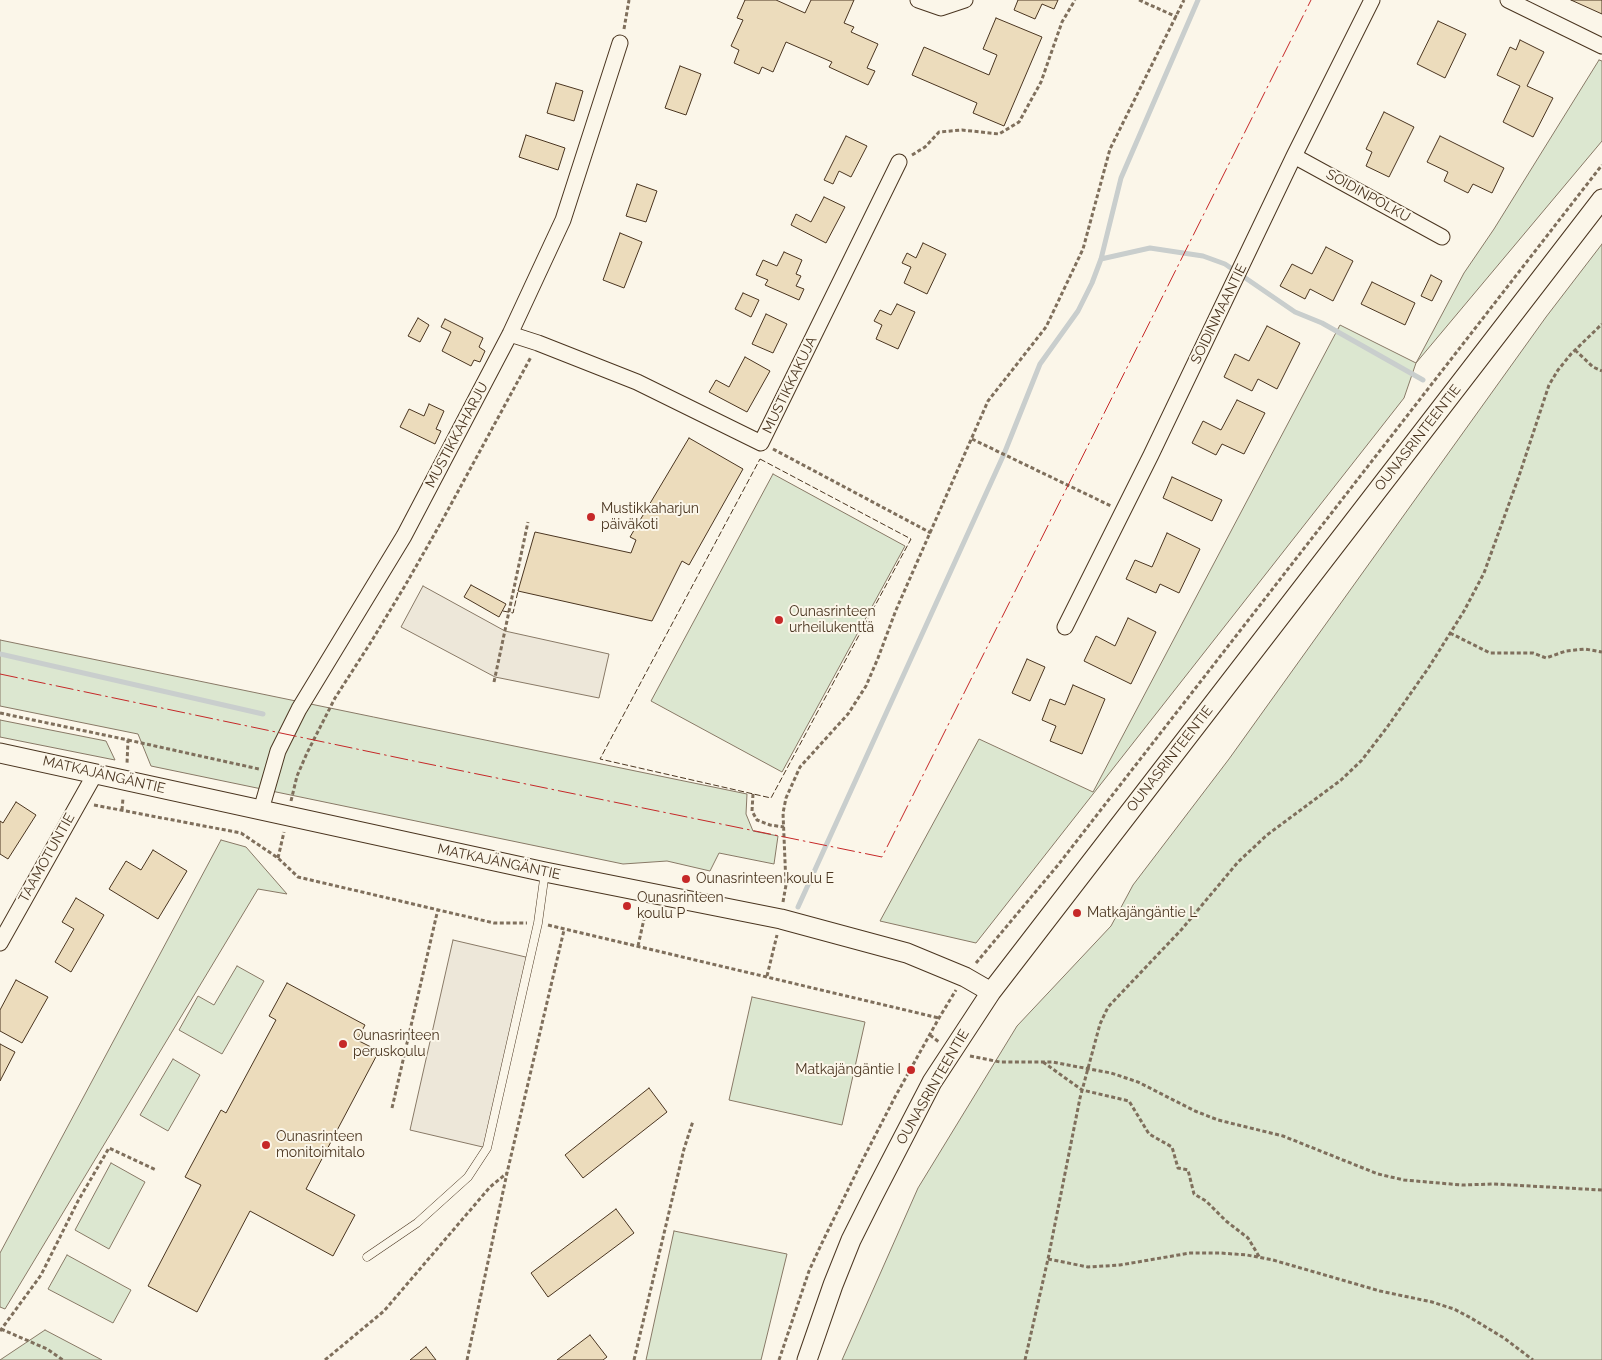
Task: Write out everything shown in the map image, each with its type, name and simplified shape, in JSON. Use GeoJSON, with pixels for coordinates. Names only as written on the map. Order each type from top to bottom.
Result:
{"type":"FeatureCollection","features":[{"type":"Feature","properties":{"kind":"street"},"geometry":{"type":"LineString","coordinates":[[918,0],[941,8],[965,0]]}},
{"type":"Feature","properties":{"kind":"street","name":"SOIDINMAANTIE"},"geometry":{"type":"LineString","coordinates":[[1065,627],[1372,0]]}},
{"type":"Feature","properties":{"kind":"street"},"geometry":{"type":"LineString","coordinates":[[1508,0],[1602,46]]}},
{"type":"Feature","properties":{"kind":"street","name":"MUSTIKKAHARJU"},"geometry":{"type":"LineString","coordinates":[[261,810],[278,751],[298,709],[404,536],[510,334],[563,220],[620,43]]}},
{"type":"Feature","properties":{"kind":"street","name":"SOIDINPOLKU"},"geometry":{"type":"LineString","coordinates":[[1294,156],[1442,237]]}},
{"type":"Feature","properties":{"kind":"street","name":"MUSTIKKAKUJA"},"geometry":{"type":"LineString","coordinates":[[510,334],[637,382],[761,443],[900,162]]}},
{"type":"Feature","properties":{"kind":"street","name":"OUNASRINTEENTIE"},"geometry":{"type":"LineString","coordinates":[[807,1360],[851,1240],[900,1142],[932,1082],[991,992],[1602,199]]}},
{"type":"Feature","properties":{"kind":"street","name":"MATKAJÄNGÄNTIE"},"geometry":{"type":"LineString","coordinates":[[0,753],[545,872],[780,920],[907,953],[965,977],[991,992]]}},
{"type":"Feature","properties":{"kind":"street","name":"TAAMOTUNTIE"},"geometry":{"type":"LineString","coordinates":[[0,944],[95,774]]}},
{"type":"Feature","properties":{"kind":"lane"},"geometry":{"type":"LineString","coordinates":[[367,1256],[417,1223],[468,1177],[487,1148],[538,923],[545,872]]}},
{"type":"Feature","properties":{"kind":"path"},"geometry":{"type":"LineString","coordinates":[[620,43],[629,0]]}},
{"type":"Feature","properties":{"kind":"path"},"geometry":{"type":"LineString","coordinates":[[900,162],[925,147],[939,132],[962,130],[999,134],[1019,122],[1041,82],[1062,22],[1075,0]]}},
{"type":"Feature","properties":{"kind":"path"},"geometry":{"type":"LineString","coordinates":[[1139,0],[1177,17]]}},
{"type":"Feature","properties":{"kind":"path"},"geometry":{"type":"LineString","coordinates":[[767,976],[786,885],[783,813],[786,798],[800,767],[848,714],[866,686],[896,610],[988,400],[1046,327],[1083,249],[1110,149],[1184,0]]}},
{"type":"Feature","properties":{"kind":"path"},"geometry":{"type":"LineString","coordinates":[[1025,1360],[1048,1259],[1082,1090],[1100,1024],[1108,1007],[1182,929],[1238,862],[1267,835],[1340,780],[1362,760],[1429,667],[1464,611],[1484,573],[1520,476],[1549,385],[1558,370],[1575,350],[1602,324]]}},
{"type":"Feature","properties":{"kind":"path"},"geometry":{"type":"LineString","coordinates":[[278,858],[297,776],[335,698],[406,584],[538,343]]}},
{"type":"Feature","properties":{"kind":"path"},"geometry":{"type":"LineString","coordinates":[[1575,350],[1593,367],[1602,371]]}},
{"type":"Feature","properties":{"kind":"path"},"geometry":{"type":"LineString","coordinates":[[972,439],[1122,512]]}},
{"type":"Feature","properties":{"kind":"path"},"geometry":{"type":"LineString","coordinates":[[761,443],[931,533]]}},
{"type":"Feature","properties":{"kind":"path"},"geometry":{"type":"LineString","coordinates":[[494,682],[528,522]]}},
{"type":"Feature","properties":{"kind":"path"},"geometry":{"type":"LineString","coordinates":[[1450,633],[1490,652],[1533,653],[1546,658],[1566,651],[1585,649],[1602,652]]}},
{"type":"Feature","properties":{"kind":"path"},"geometry":{"type":"LineString","coordinates":[[0,713],[297,776]]}},
{"type":"Feature","properties":{"kind":"path"},"geometry":{"type":"LineString","coordinates":[[78,802],[122,810],[128,740]]}},
{"type":"Feature","properties":{"kind":"path"},"geometry":{"type":"LineString","coordinates":[[753,794],[752,811],[757,820],[770,825],[784,827]]}},
{"type":"Feature","properties":{"kind":"path"},"geometry":{"type":"LineString","coordinates":[[392,1108],[438,909]]}},
{"type":"Feature","properties":{"kind":"path"},"geometry":{"type":"LineString","coordinates":[[638,946],[646,910]]}},
{"type":"Feature","properties":{"kind":"path"},"geometry":{"type":"LineString","coordinates":[[467,1360],[507,1173],[564,930]]}},
{"type":"Feature","properties":{"kind":"path"},"geometry":{"type":"LineString","coordinates":[[953,1050],[973,1057],[1000,1062],[1043,1062],[1088,1067],[1112,1073],[1138,1082],[1195,1111],[1218,1120],[1283,1136],[1378,1174],[1404,1180],[1431,1183],[1564,1186],[1602,1190]]}},
{"type":"Feature","properties":{"kind":"path"},"geometry":{"type":"LineString","coordinates":[[1043,1062],[1082,1090],[1129,1101],[1148,1134],[1172,1147],[1178,1168],[1188,1170],[1194,1194],[1206,1201],[1226,1221],[1248,1238],[1260,1258]]}},
{"type":"Feature","properties":{"kind":"path"},"geometry":{"type":"LineString","coordinates":[[634,1360],[684,1149],[693,1121]]}},
{"type":"Feature","properties":{"kind":"path"},"geometry":{"type":"LineString","coordinates":[[63,1360],[47,1350],[0,1329],[41,1275],[78,1201],[109,1148],[156,1170]]}},
{"type":"Feature","properties":{"kind":"path"},"geometry":{"type":"LineString","coordinates":[[325,1360],[384,1311],[490,1187],[507,1173]]}},
{"type":"Feature","properties":{"kind":"path"},"geometry":{"type":"LineString","coordinates":[[1048,1259],[1088,1267],[1120,1265],[1190,1253],[1220,1253],[1260,1258],[1454,1309],[1504,1338],[1533,1360]]}},
{"type":"Feature","properties":{"kind":"green space"},"geometry":{"type":"Polygon","coordinates":[[[1599,60],[1602,61],[1602,141],[1416,363],[1464,273],[1494,229],[1599,60]]]}},
{"type":"Feature","properties":{"kind":"green space"},"geometry":{"type":"Polygon","coordinates":[[[1602,244],[1602,1360],[842,1360],[918,1188],[1017,1026],[1111,926],[1133,885],[1229,759],[1546,317],[1602,244]]]}},
{"type":"Feature","properties":{"kind":"green space"},"geometry":{"type":"Polygon","coordinates":[[[1340,325],[1416,363],[1404,398],[976,943],[880,921],[979,739],[1093,792],[1340,325]]]}},
{"type":"Feature","properties":{"kind":"green space","name":"Ounasrinteen urheilukenttä"},"geometry":{"type":"Polygon","coordinates":[[[773,474],[905,546],[782,772],[651,701],[773,474]]]}},
{"type":"Feature","properties":{"kind":"green space"},"geometry":{"type":"Polygon","coordinates":[[[0,640],[747,794],[746,814],[753,831],[778,836],[774,864],[719,853],[710,871],[667,861],[623,864],[151,766],[138,734],[0,706],[0,640]]]}},
{"type":"Feature","properties":{"kind":"green space"},"geometry":{"type":"Polygon","coordinates":[[[0,720],[106,741],[115,760],[0,737],[0,720]]]}},
{"type":"Feature","properties":{"kind":"green space"},"geometry":{"type":"Polygon","coordinates":[[[221,840],[246,847],[287,894],[258,889],[5,1309],[0,1307],[0,1253],[221,840]]]}},
{"type":"Feature","properties":{"kind":"green space"},"geometry":{"type":"Polygon","coordinates":[[[237,966],[264,981],[222,1054],[179,1030],[198,996],[214,1005],[237,966]]]}},
{"type":"Feature","properties":{"kind":"green space"},"geometry":{"type":"Polygon","coordinates":[[[752,997],[865,1022],[842,1125],[729,1100],[752,997]]]}},
{"type":"Feature","properties":{"kind":"green space"},"geometry":{"type":"Polygon","coordinates":[[[173,1059],[200,1075],[168,1131],[140,1115],[173,1059]]]}},
{"type":"Feature","properties":{"kind":"green space"},"geometry":{"type":"Polygon","coordinates":[[[111,1163],[145,1182],[109,1249],[75,1230],[111,1163]]]}},
{"type":"Feature","properties":{"kind":"green space"},"geometry":{"type":"Polygon","coordinates":[[[674,1231],[787,1254],[761,1360],[646,1360],[674,1231]]]}},
{"type":"Feature","properties":{"kind":"green space"},"geometry":{"type":"Polygon","coordinates":[[[67,1255],[131,1290],[113,1323],[48,1289],[67,1255]]]}},
{"type":"Feature","properties":{"kind":"green space"},"geometry":{"type":"Polygon","coordinates":[[[45,1330],[102,1360],[0,1360],[45,1330]]]}},
{"type":"Feature","properties":{"kind":"shaded area"},"geometry":{"type":"Polygon","coordinates":[[[423,586],[505,631],[609,654],[599,698],[495,677],[401,627],[423,586]]]}},
{"type":"Feature","properties":{"kind":"shaded area"},"geometry":{"type":"Polygon","coordinates":[[[453,940],[530,958],[487,1148],[410,1130],[453,940]]]}},
{"type":"Feature","properties":{"kind":"building"},"geometry":{"type":"Polygon","coordinates":[[[745,0],[776,0],[805,13],[811,0],[854,0],[844,23],[854,27],[851,32],[878,44],[867,68],[875,71],[868,85],[829,67],[832,62],[786,42],[773,72],[762,67],[759,74],[734,63],[739,50],[731,46],[743,20],[737,18],[745,0]]]}},
{"type":"Feature","properties":{"kind":"building"},"geometry":{"type":"Polygon","coordinates":[[[1018,0],[1058,0],[1054,9],[1042,4],[1035,19],[1014,10],[1018,0]]]}},
{"type":"Feature","properties":{"kind":"building"},"geometry":{"type":"Polygon","coordinates":[[[1571,0],[1602,0],[1602,14],[1571,0]]]}},
{"type":"Feature","properties":{"kind":"building"},"geometry":{"type":"Polygon","coordinates":[[[996,18],[1042,37],[1004,126],[973,113],[977,103],[912,75],[924,47],[989,75],[997,55],[983,49],[996,18]]]}},
{"type":"Feature","properties":{"kind":"building"},"geometry":{"type":"Polygon","coordinates":[[[1438,21],[1466,34],[1445,78],[1417,64],[1438,21]]]}},
{"type":"Feature","properties":{"kind":"building"},"geometry":{"type":"Polygon","coordinates":[[[1520,40],[1544,52],[1527,86],[1553,98],[1533,137],[1503,122],[1520,86],[1497,75],[1510,47],[1516,50],[1520,40]]]}},
{"type":"Feature","properties":{"kind":"building"},"geometry":{"type":"Polygon","coordinates":[[[680,66],[701,74],[686,115],[665,108],[680,66]]]}},
{"type":"Feature","properties":{"kind":"building"},"geometry":{"type":"Polygon","coordinates":[[[556,83],[583,91],[574,121],[547,113],[556,83]]]}},
{"type":"Feature","properties":{"kind":"building"},"geometry":{"type":"Polygon","coordinates":[[[1384,112],[1414,127],[1389,177],[1366,166],[1372,152],[1366,149],[1384,112]]]}},
{"type":"Feature","properties":{"kind":"building"},"geometry":{"type":"Polygon","coordinates":[[[526,135],[565,148],[558,170],[519,157],[526,135]]]}},
{"type":"Feature","properties":{"kind":"building"},"geometry":{"type":"Polygon","coordinates":[[[846,136],[867,146],[851,177],[839,171],[833,184],[824,180],[846,136]]]}},
{"type":"Feature","properties":{"kind":"building"},"geometry":{"type":"Polygon","coordinates":[[[1440,136],[1504,168],[1492,193],[1473,184],[1468,193],[1444,181],[1448,172],[1427,162],[1440,136]]]}},
{"type":"Feature","properties":{"kind":"building"},"geometry":{"type":"Polygon","coordinates":[[[637,184],[657,191],[646,222],[626,216],[637,184]]]}},
{"type":"Feature","properties":{"kind":"building"},"geometry":{"type":"Polygon","coordinates":[[[824,197],[845,207],[826,243],[791,225],[796,214],[811,222],[824,197]]]}},
{"type":"Feature","properties":{"kind":"building"},"geometry":{"type":"Polygon","coordinates":[[[620,233],[642,242],[624,288],[603,280],[620,233]]]}},
{"type":"Feature","properties":{"kind":"building"},"geometry":{"type":"Polygon","coordinates":[[[923,243],[946,254],[927,294],[904,283],[911,267],[902,263],[907,253],[916,258],[923,243]]]}},
{"type":"Feature","properties":{"kind":"building"},"geometry":{"type":"Polygon","coordinates":[[[1326,247],[1353,261],[1333,301],[1310,289],[1305,299],[1280,286],[1292,264],[1312,274],[1326,247]]]}},
{"type":"Feature","properties":{"kind":"building"},"geometry":{"type":"Polygon","coordinates":[[[784,252],[802,260],[796,274],[801,276],[796,286],[804,289],[799,300],[765,285],[768,280],[756,275],[763,260],[777,266],[784,252]]]}},
{"type":"Feature","properties":{"kind":"building"},"geometry":{"type":"Polygon","coordinates":[[[1431,275],[1442,281],[1432,301],[1421,296],[1431,275]]]}},
{"type":"Feature","properties":{"kind":"building"},"geometry":{"type":"Polygon","coordinates":[[[1372,282],[1415,303],[1405,325],[1361,304],[1372,282]]]}},
{"type":"Feature","properties":{"kind":"building"},"geometry":{"type":"Polygon","coordinates":[[[743,293],[759,300],[751,317],[735,309],[743,293]]]}},
{"type":"Feature","properties":{"kind":"building"},"geometry":{"type":"Polygon","coordinates":[[[897,304],[915,312],[898,349],[876,339],[882,325],[874,321],[880,310],[891,315],[897,304]]]}},
{"type":"Feature","properties":{"kind":"building"},"geometry":{"type":"Polygon","coordinates":[[[766,314],[787,324],[773,353],[752,344],[766,314]]]}},
{"type":"Feature","properties":{"kind":"building"},"geometry":{"type":"Polygon","coordinates":[[[418,318],[429,325],[420,342],[408,336],[418,318]]]}},
{"type":"Feature","properties":{"kind":"building"},"geometry":{"type":"Polygon","coordinates":[[[445,319],[483,338],[479,347],[485,351],[480,362],[474,360],[471,366],[442,351],[451,332],[441,327],[445,319]]]}},
{"type":"Feature","properties":{"kind":"building"},"geometry":{"type":"Polygon","coordinates":[[[1267,326],[1300,343],[1277,389],[1258,379],[1252,391],[1224,377],[1235,354],[1249,361],[1267,326]]]}},
{"type":"Feature","properties":{"kind":"building"},"geometry":{"type":"Polygon","coordinates":[[[745,357],[770,371],[747,412],[709,392],[716,380],[729,387],[745,357]]]}},
{"type":"Feature","properties":{"kind":"building"},"geometry":{"type":"Polygon","coordinates":[[[1237,400],[1265,413],[1244,454],[1222,444],[1216,455],[1192,443],[1203,421],[1221,430],[1237,400]]]}},
{"type":"Feature","properties":{"kind":"building"},"geometry":{"type":"Polygon","coordinates":[[[429,404],[444,411],[436,429],[441,431],[435,444],[400,427],[409,409],[424,416],[429,404]]]}},
{"type":"Feature","properties":{"kind":"building"},"geometry":{"type":"Polygon","coordinates":[[[689,438],[743,469],[689,565],[682,561],[652,621],[518,591],[535,532],[631,553],[636,540],[630,537],[689,438]]]}},
{"type":"Feature","properties":{"kind":"building"},"geometry":{"type":"Polygon","coordinates":[[[1172,477],[1222,500],[1212,521],[1163,498],[1172,477]]]}},
{"type":"Feature","properties":{"kind":"building"},"geometry":{"type":"Polygon","coordinates":[[[1167,533],[1200,549],[1179,593],[1160,584],[1156,593],[1126,579],[1135,560],[1152,567],[1167,533]]]}},
{"type":"Feature","properties":{"kind":"building"},"geometry":{"type":"Polygon","coordinates":[[[471,585],[506,604],[499,617],[464,597],[471,585]]]}},
{"type":"Feature","properties":{"kind":"building"},"geometry":{"type":"Polygon","coordinates":[[[1128,618],[1156,632],[1131,684],[1084,661],[1096,636],[1115,646],[1128,618]]]}},
{"type":"Feature","properties":{"kind":"building"},"geometry":{"type":"Polygon","coordinates":[[[1027,659],[1045,667],[1030,701],[1012,693],[1027,659]]]}},
{"type":"Feature","properties":{"kind":"building"},"geometry":{"type":"Polygon","coordinates":[[[1073,685],[1105,699],[1082,754],[1050,741],[1056,726],[1042,720],[1050,699],[1065,705],[1073,685]]]}},
{"type":"Feature","properties":{"kind":"building"},"geometry":{"type":"Polygon","coordinates":[[[16,802],[36,815],[8,859],[0,854],[0,821],[3,823],[16,802]]]}},
{"type":"Feature","properties":{"kind":"building"},"geometry":{"type":"Polygon","coordinates":[[[153,850],[187,871],[158,919],[109,889],[126,861],[141,870],[153,850]]]}},
{"type":"Feature","properties":{"kind":"building"},"geometry":{"type":"Polygon","coordinates":[[[76,898],[104,915],[71,972],[55,962],[74,929],[62,922],[76,898]]]}},
{"type":"Feature","properties":{"kind":"building"},"geometry":{"type":"Polygon","coordinates":[[[16,980],[48,997],[22,1043],[0,1031],[0,1010],[16,980]]]}},
{"type":"Feature","properties":{"kind":"building","name":"Ounasrinteen monitoimitalo"},"geometry":{"type":"Polygon","coordinates":[[[287,983],[365,1025],[357,1040],[379,1051],[306,1189],[355,1215],[333,1256],[250,1211],[197,1312],[148,1286],[201,1185],[185,1177],[221,1110],[226,1113],[276,1020],[269,1016],[287,983]]]}},
{"type":"Feature","properties":{"kind":"building"},"geometry":{"type":"Polygon","coordinates":[[[0,1044],[15,1052],[0,1081],[0,1044]]]}},
{"type":"Feature","properties":{"kind":"building"},"geometry":{"type":"Polygon","coordinates":[[[649,1088],[667,1112],[583,1178],[565,1155],[649,1088]]]}},
{"type":"Feature","properties":{"kind":"building"},"geometry":{"type":"Polygon","coordinates":[[[616,1209],[634,1233],[548,1297],[531,1273],[616,1209]]]}},
{"type":"Feature","properties":{"kind":"building"},"geometry":{"type":"Polygon","coordinates":[[[590,1335],[607,1357],[603,1360],[557,1360],[590,1335]]]}},
{"type":"Feature","properties":{"kind":"building"},"geometry":{"type":"Polygon","coordinates":[[[426,1347],[436,1360],[410,1360],[426,1347]]]}},
{"type":"Feature","properties":{"kind":"waterway"},"geometry":{"type":"LineString","coordinates":[[798,907],[1004,454],[1040,364],[1078,311],[1092,283],[1101,259],[1121,178],[1198,0]]}},
{"type":"Feature","properties":{"kind":"waterway"},"geometry":{"type":"LineString","coordinates":[[1101,259],[1150,248],[1203,256],[1225,264],[1295,312],[1322,323],[1423,380]]}},
{"type":"Feature","properties":{"kind":"waterway"},"geometry":{"type":"LineString","coordinates":[[0,654],[263,714]]}},
{"type":"Feature","properties":{"kind":"fence"},"geometry":{"type":"LineString","coordinates":[[760,459],[911,539],[771,798],[600,759],[760,459]]}},
{"type":"Feature","properties":{"kind":"fence"},"geometry":{"type":"LineString","coordinates":[[503,611],[513,613],[518,591]]}},
{"type":"Feature","properties":{"kind":"power"},"geometry":{"type":"LineString","coordinates":[[0,674],[882,857],[1311,0]]}},
{"type":"Feature","properties":{"kind":"place","name":"Mustikkaharjun päiväkoti"},"geometry":{"type":"Point","coordinates":[591,517]}},
{"type":"Feature","properties":{"kind":"place","name":"Ounasrinteen urheilukenttä"},"geometry":{"type":"Point","coordinates":[779,620]}},
{"type":"Feature","properties":{"kind":"place","name":"Ounasrinteen koulu E"},"geometry":{"type":"Point","coordinates":[686,879]}},
{"type":"Feature","properties":{"kind":"place","name":"Ounasrinteen koulu P"},"geometry":{"type":"Point","coordinates":[627,906]}},
{"type":"Feature","properties":{"kind":"place","name":"Matkajängäntie L"},"geometry":{"type":"Point","coordinates":[1077,913]}},
{"type":"Feature","properties":{"kind":"place","name":"Ounasrinteen peruskoulu"},"geometry":{"type":"Point","coordinates":[343,1044]}},
{"type":"Feature","properties":{"kind":"place","name":"Matkajängäntie I"},"geometry":{"type":"Point","coordinates":[911,1070]}},
{"type":"Feature","properties":{"kind":"place","name":"Ounasrinteen monitoimitalo"},"geometry":{"type":"Point","coordinates":[266,1145]}}]}
